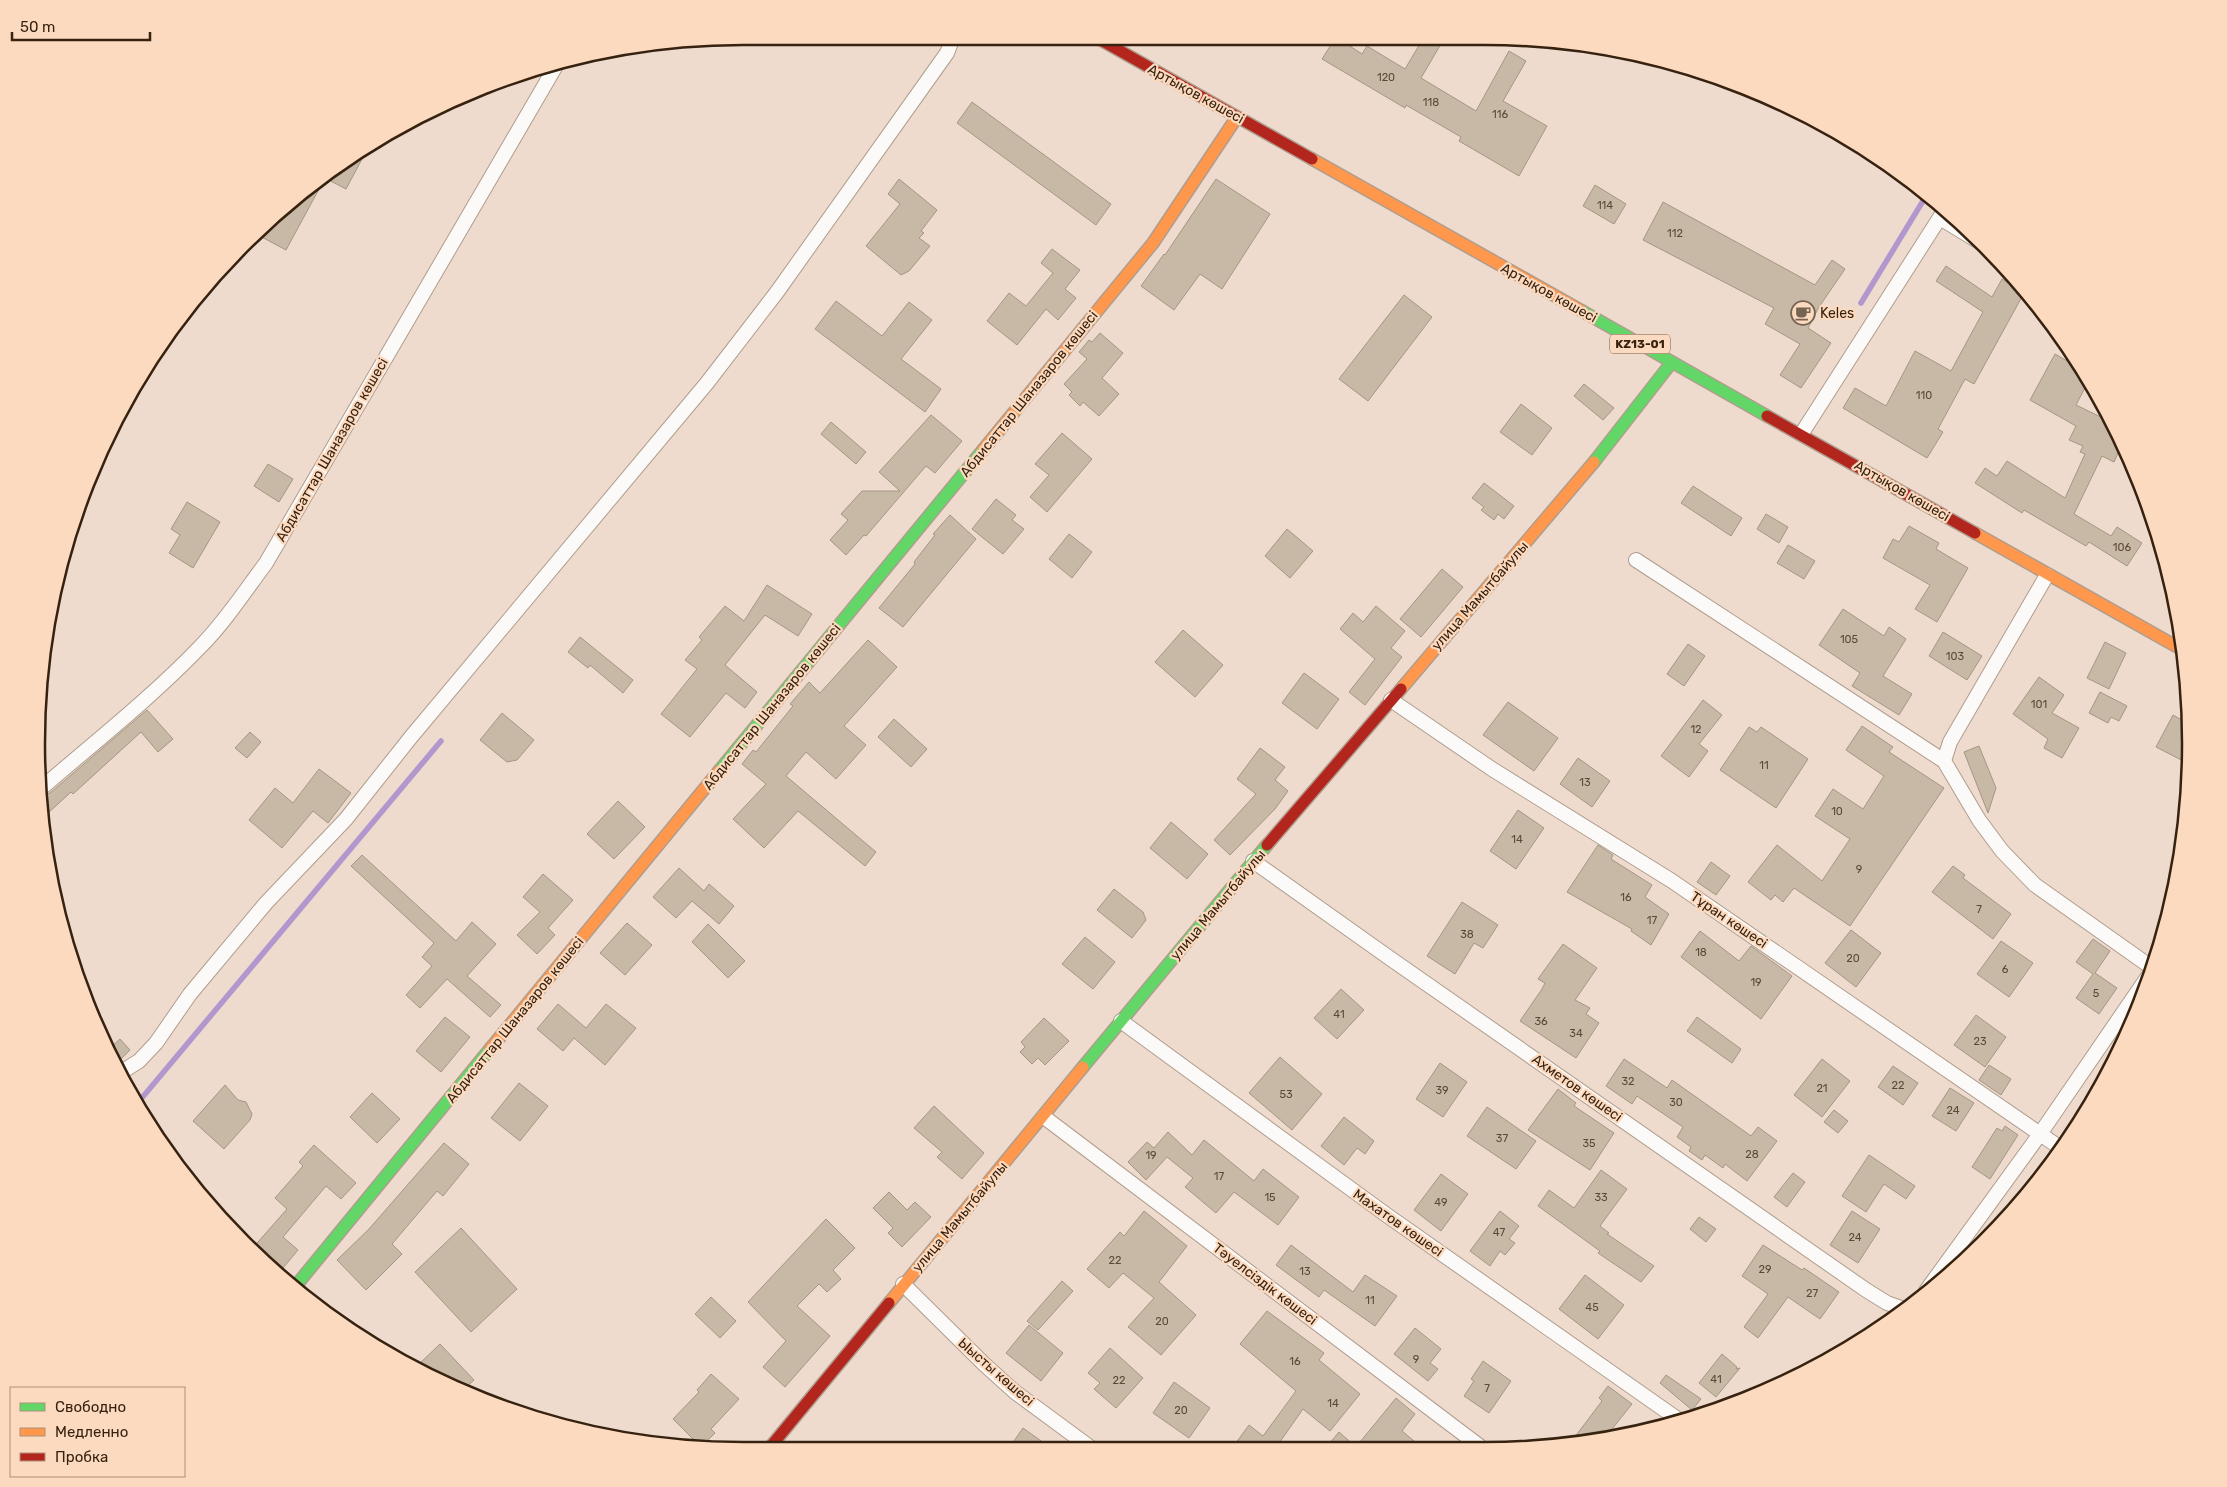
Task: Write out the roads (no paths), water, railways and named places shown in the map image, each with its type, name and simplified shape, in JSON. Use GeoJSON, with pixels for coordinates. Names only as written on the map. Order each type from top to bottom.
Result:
{"type":"FeatureCollection","features":[{"type":"Feature","properties":{"kind":"main road","name":"Артықов көшесі"},"geometry":{"type":"LineString","coordinates":[[1110,45],[2175,645]]}},
{"type":"Feature","properties":{"kind":"main road","name":"Абдисаттар Шаназаров көшесі"},"geometry":{"type":"LineString","coordinates":[[299,1282],[1153,243],[1237,117]]}},
{"type":"Feature","properties":{"kind":"main road","name":"улица Мамытбайулы"},"geometry":{"type":"LineString","coordinates":[[774,1442],[1254,861],[1577,483],[1672,362]]}},
{"type":"Feature","properties":{"kind":"street"},"geometry":{"type":"LineString","coordinates":[[126,1069],[139,1061],[156,1042],[190,994],[266,903],[346,819],[411,736],[707,383],[777,292],[947,53],[950,45]]}},
{"type":"Feature","properties":{"kind":"street","name":"Абдисаттар Шаназаров көшесі"},"geometry":{"type":"LineString","coordinates":[[46,784],[151,694],[201,646],[229,614],[266,563],[551,73]]}},
{"type":"Feature","properties":{"kind":"street"},"geometry":{"type":"LineString","coordinates":[[1802,434],[1941,216]]}},
{"type":"Feature","properties":{"kind":"street"},"geometry":{"type":"LineString","coordinates":[[1636,560],[1944,761],[1979,820],[2002,851],[2035,885],[2146,964]]}},
{"type":"Feature","properties":{"kind":"street"},"geometry":{"type":"LineString","coordinates":[[1944,761],[1950,742],[2048,575]]}},
{"type":"Feature","properties":{"kind":"street","name":"Тұран көшесі"},"geometry":{"type":"LineString","coordinates":[[1390,700],[1492,769],[1672,881],[2055,1144]]}},
{"type":"Feature","properties":{"kind":"street","name":"Ахметов көшесі"},"geometry":{"type":"LineString","coordinates":[[1254,861],[1391,960],[1866,1290],[1887,1304],[1896,1307]]}},
{"type":"Feature","properties":{"kind":"street"},"geometry":{"type":"LineString","coordinates":[[1939,1273],[2040,1134],[2135,996]]}},
{"type":"Feature","properties":{"kind":"street","name":"Махатов көшесі"},"geometry":{"type":"LineString","coordinates":[[1121,1021],[1388,1216],[1673,1415]]}},
{"type":"Feature","properties":{"kind":"street","name":"Тәуелсіздік көшесі"},"geometry":{"type":"LineString","coordinates":[[1044,1117],[1475,1442]]}},
{"type":"Feature","properties":{"kind":"street","name":"Ыысты көшесі"},"geometry":{"type":"LineString","coordinates":[[903,1284],[984,1364],[1016,1392],[1083,1442]]}},
{"type":"Feature","properties":{"kind":"waterway"},"geometry":{"type":"LineString","coordinates":[[1861,303],[1923,201]]}},
{"type":"Feature","properties":{"kind":"waterway"},"geometry":{"type":"LineString","coordinates":[[142,1098],[441,741]]}},
{"type":"Feature","properties":{"kind":"place","name":"Keles"},"geometry":{"type":"Point","coordinates":[1803,313]}}]}
